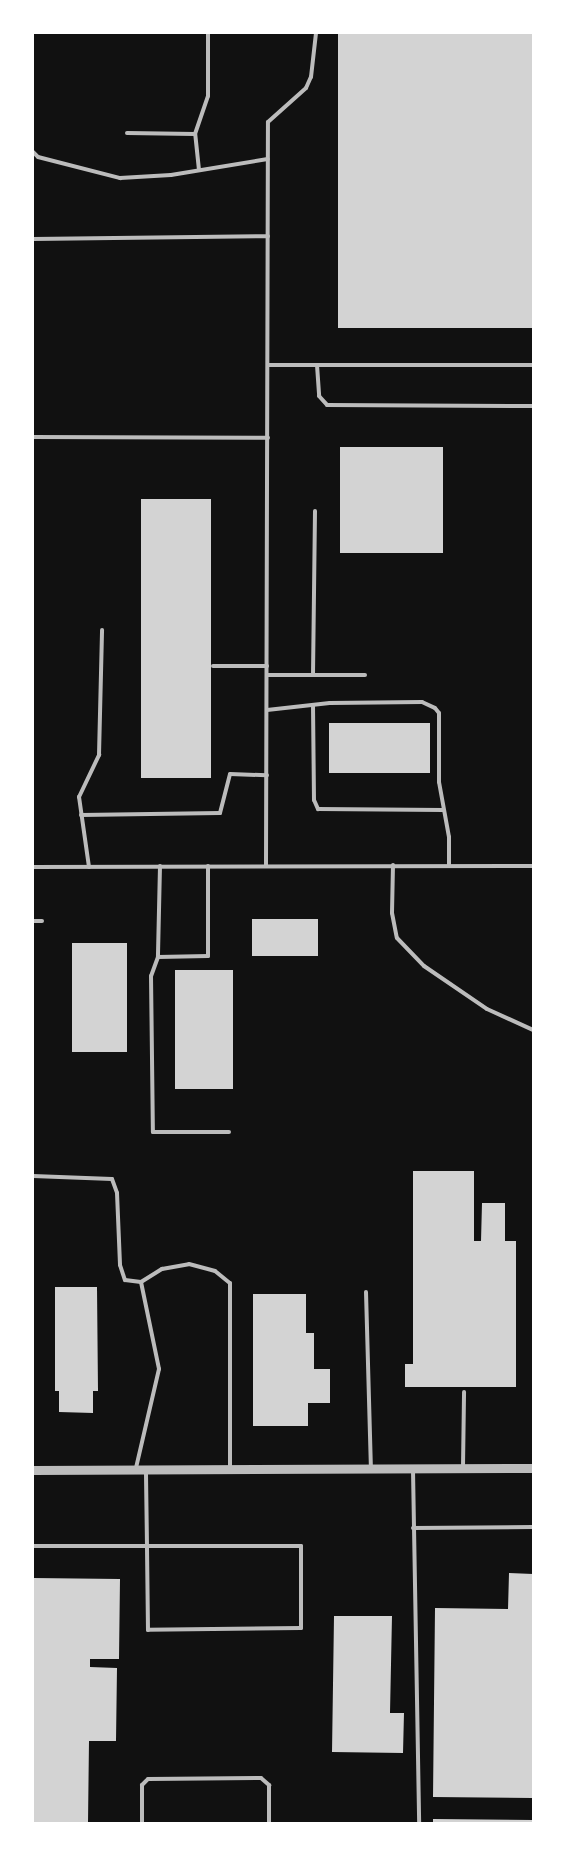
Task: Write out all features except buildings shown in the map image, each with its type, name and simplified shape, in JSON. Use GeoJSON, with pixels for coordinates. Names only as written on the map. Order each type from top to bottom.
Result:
{"type":"FeatureCollection","features":[{"type":"Feature","properties":{"kind":"street"},"geometry":{"type":"LineString","coordinates":[[33,1470],[533,1468]]}},
{"type":"Feature","properties":{"kind":"lane"},"geometry":{"type":"LineString","coordinates":[[199,170],[195,134],[208,96],[208,33]]}},
{"type":"Feature","properties":{"kind":"lane"},"geometry":{"type":"LineString","coordinates":[[266,866],[268,122],[306,88],[311,77],[316,33]]}},
{"type":"Feature","properties":{"kind":"lane"},"geometry":{"type":"LineString","coordinates":[[127,133],[195,134]]}},
{"type":"Feature","properties":{"kind":"lane"},"geometry":{"type":"LineString","coordinates":[[33,152],[38,157],[120,178],[199,170],[268,159]]}},
{"type":"Feature","properties":{"kind":"lane"},"geometry":{"type":"LineString","coordinates":[[33,239],[268,237]]}},
{"type":"Feature","properties":{"kind":"lane"},"geometry":{"type":"LineString","coordinates":[[317,365],[319,396],[327,405],[533,406]]}},
{"type":"Feature","properties":{"kind":"lane"},"geometry":{"type":"LineString","coordinates":[[268,366],[533,365]]}},
{"type":"Feature","properties":{"kind":"lane"},"geometry":{"type":"LineString","coordinates":[[33,438],[268,438]]}},
{"type":"Feature","properties":{"kind":"lane"},"geometry":{"type":"LineString","coordinates":[[313,675],[315,511]]}},
{"type":"Feature","properties":{"kind":"lane"},"geometry":{"type":"LineString","coordinates":[[88,867],[81,814],[81,789],[99,755],[102,630]]}},
{"type":"Feature","properties":{"kind":"lane"},"geometry":{"type":"LineString","coordinates":[[213,666],[267,666]]}},
{"type":"Feature","properties":{"kind":"lane"},"geometry":{"type":"LineString","coordinates":[[267,675],[365,675]]}},
{"type":"Feature","properties":{"kind":"lane"},"geometry":{"type":"LineString","coordinates":[[267,710],[313,705],[422,702],[435,708],[440,721],[439,782],[449,837],[449,866]]}},
{"type":"Feature","properties":{"kind":"lane"},"geometry":{"type":"LineString","coordinates":[[313,705],[314,800],[318,809],[443,810]]}},
{"type":"Feature","properties":{"kind":"lane"},"geometry":{"type":"LineString","coordinates":[[81,814],[220,813],[230,774],[267,775]]}},
{"type":"Feature","properties":{"kind":"lane"},"geometry":{"type":"LineString","coordinates":[[160,866],[158,957],[152,976],[153,1132],[229,1132]]}},
{"type":"Feature","properties":{"kind":"lane"},"geometry":{"type":"LineString","coordinates":[[158,957],[208,956],[208,866]]}},
{"type":"Feature","properties":{"kind":"lane"},"geometry":{"type":"LineString","coordinates":[[393,866],[392,913],[397,938],[424,966],[487,1009],[533,1030]]}},
{"type":"Feature","properties":{"kind":"lane"},"geometry":{"type":"LineString","coordinates":[[33,867],[533,866]]}},
{"type":"Feature","properties":{"kind":"lane"},"geometry":{"type":"LineString","coordinates":[[33,921],[42,921]]}},
{"type":"Feature","properties":{"kind":"lane"},"geometry":{"type":"LineString","coordinates":[[33,1176],[112,1179],[117,1193],[120,1265],[124,1280],[141,1282],[162,1269],[189,1264],[215,1271],[230,1283],[230,1470]]}},
{"type":"Feature","properties":{"kind":"lane"},"geometry":{"type":"LineString","coordinates":[[33,1546],[147,1546],[302,1546],[301,1628],[147,1630],[147,1546],[141,1470],[159,1369],[141,1282]]}},
{"type":"Feature","properties":{"kind":"lane"},"geometry":{"type":"LineString","coordinates":[[366,1292],[371,1470]]}},
{"type":"Feature","properties":{"kind":"lane"},"geometry":{"type":"LineString","coordinates":[[463,1468],[464,1392]]}},
{"type":"Feature","properties":{"kind":"lane"},"geometry":{"type":"LineString","coordinates":[[413,1469],[419,1823]]}},
{"type":"Feature","properties":{"kind":"lane"},"geometry":{"type":"LineString","coordinates":[[413,1528],[533,1527]]}},
{"type":"Feature","properties":{"kind":"lane"},"geometry":{"type":"LineString","coordinates":[[142,1823],[142,1785],[148,1779],[261,1778],[269,1785],[269,1823]]}}]}
